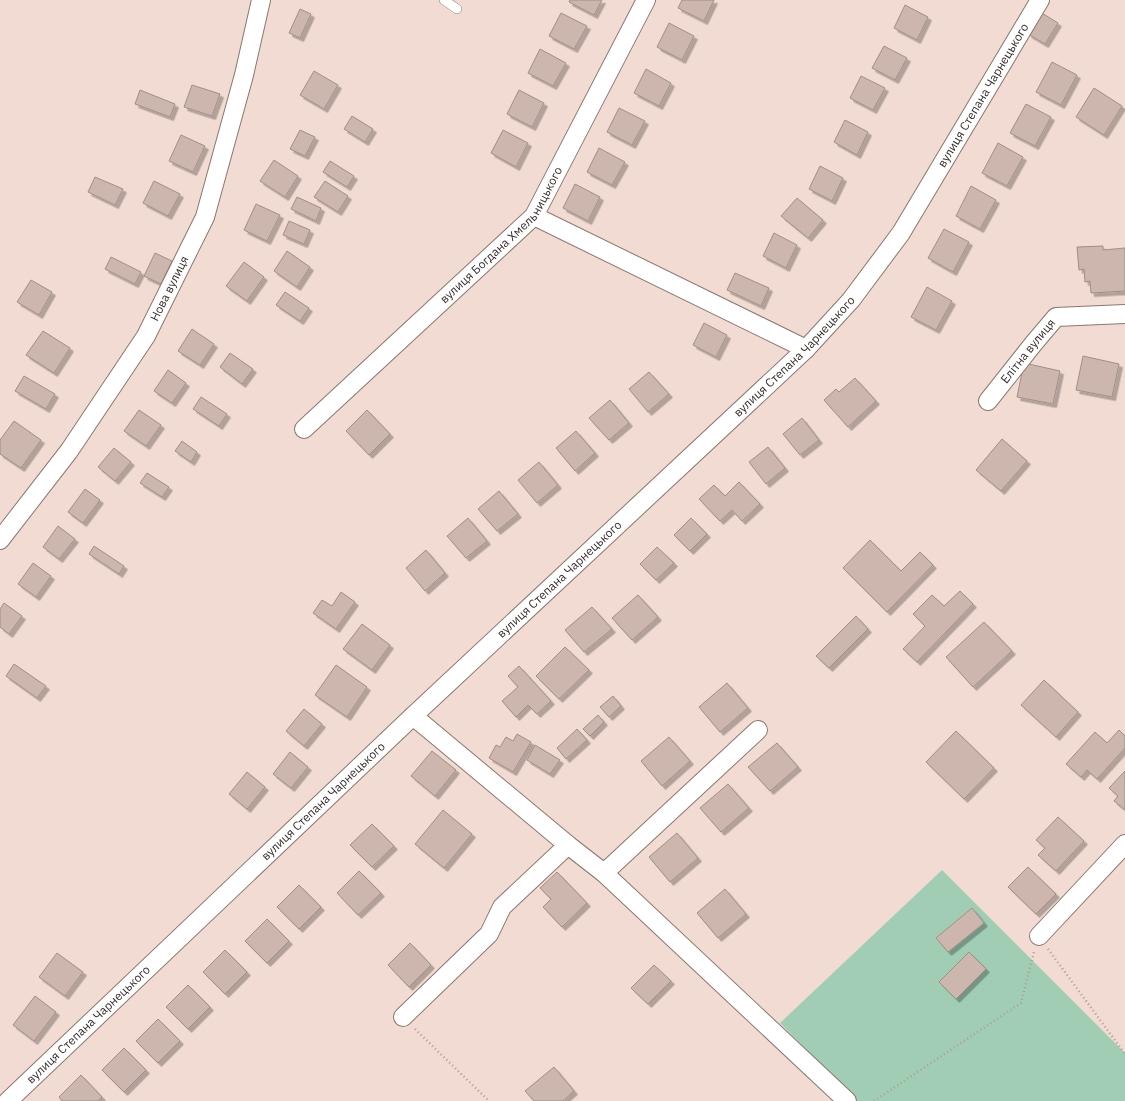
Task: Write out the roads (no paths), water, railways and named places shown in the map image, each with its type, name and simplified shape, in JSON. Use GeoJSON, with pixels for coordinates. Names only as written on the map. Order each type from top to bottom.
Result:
{"type":"FeatureCollection","features":[{"type":"Feature","properties":{"kind":"street","name":"Нова вулиця"},"geometry":{"type":"LineString","coordinates":[[0,540],[69,451],[146,336],[205,217],[244,75],[261,0]]}},
{"type":"Feature","properties":{"kind":"street","name":"вулиця Богдана Хмельницького"},"geometry":{"type":"LineString","coordinates":[[304,429],[534,216],[646,0]]}},
{"type":"Feature","properties":{"kind":"street","name":"вулиця Степана Чарнецького"},"geometry":{"type":"LineString","coordinates":[[8,1101],[414,716],[806,349],[851,300],[902,233],[1040,0]]}},
{"type":"Feature","properties":{"kind":"street"},"geometry":{"type":"LineString","coordinates":[[534,216],[806,349]]}},
{"type":"Feature","properties":{"kind":"street","name":"Елітна вулиця"},"geometry":{"type":"LineString","coordinates":[[988,401],[1056,317],[1125,314]]}},
{"type":"Feature","properties":{"kind":"street"},"geometry":{"type":"LineString","coordinates":[[414,716],[568,845],[604,873],[847,1101]]}},
{"type":"Feature","properties":{"kind":"street"},"geometry":{"type":"LineString","coordinates":[[604,873],[758,730]]}},
{"type":"Feature","properties":{"kind":"street"},"geometry":{"type":"LineString","coordinates":[[1039,936],[1125,844]]}},
{"type":"Feature","properties":{"kind":"street"},"geometry":{"type":"LineString","coordinates":[[403,1017],[489,934],[502,907],[568,845]]}},
{"type":"Feature","properties":{"kind":"lane"},"geometry":{"type":"LineString","coordinates":[[444,0],[457,9]]}}]}
